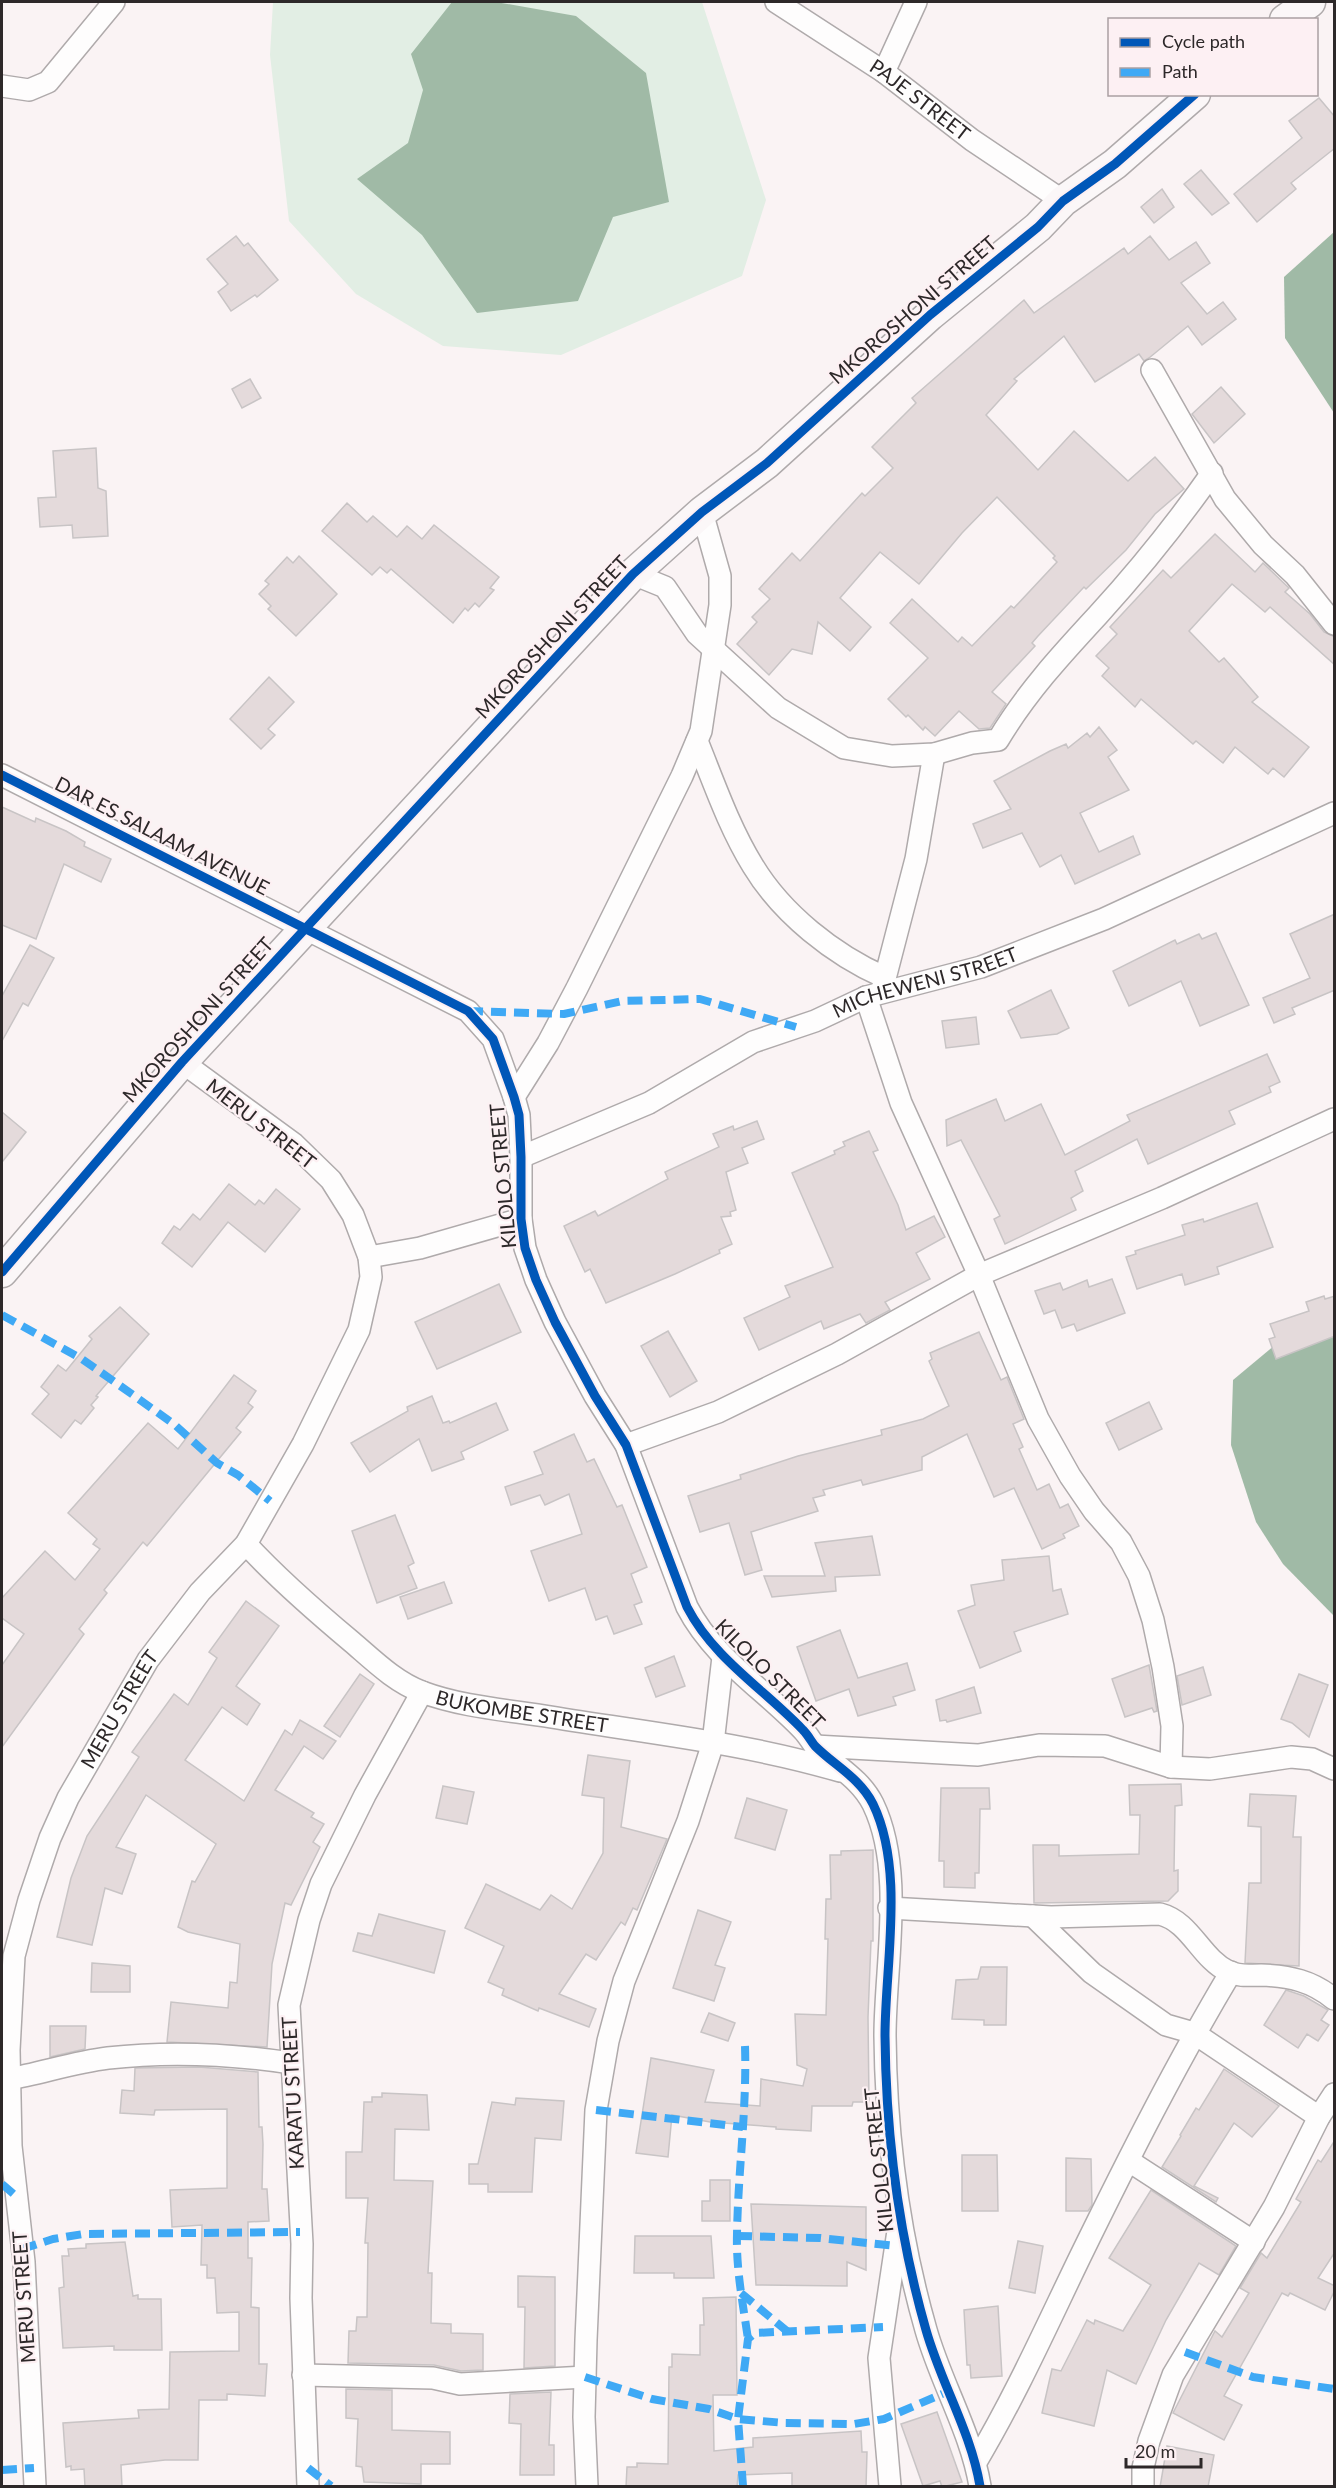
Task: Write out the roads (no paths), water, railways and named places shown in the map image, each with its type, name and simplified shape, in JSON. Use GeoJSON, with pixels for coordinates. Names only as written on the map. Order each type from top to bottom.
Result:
{"type":"FeatureCollection","features":[{"type":"Feature","properties":{"kind":"street"},"geometry":{"type":"LineString","coordinates":[[2,86],[29,90],[48,82],[114,2]]}},
{"type":"Feature","properties":{"kind":"street","name":"PAJE STREET"},"geometry":{"type":"LineString","coordinates":[[776,2],[884,72],[972,140],[1063,201]]}},
{"type":"Feature","properties":{"kind":"street"},"geometry":{"type":"LineString","coordinates":[[884,72],[916,2]]}},
{"type":"Feature","properties":{"kind":"street"},"geometry":{"type":"LineString","coordinates":[[1289,18],[1310,2]]}},
{"type":"Feature","properties":{"kind":"street","name":"MKOROSHONI STREET"},"geometry":{"type":"LineString","coordinates":[[2,1272],[182,1062],[633,574],[702,512],[767,463],[930,315],[1038,227],[1063,201],[1115,164],[1193,96]]}},
{"type":"Feature","properties":{"kind":"street"},"geometry":{"type":"LineString","coordinates":[[1152,370],[1212,473],[1224,499],[1263,545],[1294,575],[1335,624]]}},
{"type":"Feature","properties":{"kind":"street"},"geometry":{"type":"LineString","coordinates":[[633,574],[665,587],[698,634],[778,708],[844,748],[892,756],[934,754],[998,740],[1013,714],[1052,664],[1179,521],[1212,473]]}},
{"type":"Feature","properties":{"kind":"street"},"geometry":{"type":"LineString","coordinates":[[514,1097],[548,1043],[577,988],[701,731],[720,605],[720,576],[702,512]]}},
{"type":"Feature","properties":{"kind":"street"},"geometry":{"type":"LineString","coordinates":[[697,741],[726,814],[753,868],[783,904],[824,942],[861,967],[877,989],[905,1113],[979,1275],[1047,1436],[1094,1511],[1121,1542],[1139,1576],[1153,1620],[1163,1667],[1172,1726],[1171,1767]]}},
{"type":"Feature","properties":{"kind":"street"},"geometry":{"type":"LineString","coordinates":[[877,989],[916,859],[934,754]]}},
{"type":"Feature","properties":{"kind":"street","name":"DAR ES SALAAM AVENUE"},"geometry":{"type":"LineString","coordinates":[[2,775],[161,858],[307,928]]}},
{"type":"Feature","properties":{"kind":"street","name":"MICHEWENI STREET"},"geometry":{"type":"LineString","coordinates":[[521,1157],[649,1103],[753,1042],[815,1021],[877,989],[981,967],[1094,923],[1335,813]]}},
{"type":"Feature","properties":{"kind":"street","name":"KILOLO STREET"},"geometry":{"type":"LineString","coordinates":[[307,928],[468,1011],[493,1039],[519,1115],[521,1220],[525,1248],[555,1322],[595,1396],[626,1445],[687,1606],[695,1622],[723,1657],[803,1731],[815,1746],[849,1774],[872,1803],[883,1833],[890,1884],[885,2036],[891,2139],[901,2216],[913,2282],[927,2333],[976,2462],[980,2487]]}},
{"type":"Feature","properties":{"kind":"street","name":"MERU STREET"},"geometry":{"type":"LineString","coordinates":[[35,2487],[24,2262],[11,2146],[8,1952],[50,1838],[81,1774],[148,1660],[200,1592],[246,1544],[303,1444],[359,1330],[370,1277],[369,1257],[353,1215],[331,1180],[294,1144],[182,1062]]}},
{"type":"Feature","properties":{"kind":"street"},"geometry":{"type":"LineString","coordinates":[[626,1445],[718,1412],[837,1354],[979,1275],[1184,1188],[1335,1119]]}},
{"type":"Feature","properties":{"kind":"street"},"geometry":{"type":"LineString","coordinates":[[369,1257],[420,1248],[521,1220]]}},
{"type":"Feature","properties":{"kind":"street","name":"BUKOMBE STREET"},"geometry":{"type":"LineString","coordinates":[[246,1544],[272,1572],[396,1679],[422,1692],[483,1706],[672,1734],[803,1760],[849,1774]]}},
{"type":"Feature","properties":{"kind":"street"},"geometry":{"type":"LineString","coordinates":[[587,2487],[585,2377],[596,2110],[608,2041],[624,1981],[688,1821],[713,1743],[723,1657]]}},
{"type":"Feature","properties":{"kind":"street","name":"KARATU STREET"},"geometry":{"type":"LineString","coordinates":[[308,2487],[303,2376],[302,2244],[289,2005],[309,1920],[321,1884],[364,1795],[422,1692]]}},
{"type":"Feature","properties":{"kind":"street"},"geometry":{"type":"LineString","coordinates":[[815,1746],[978,1755],[1039,1745],[1105,1746],[1171,1767],[1210,1769],[1291,1757],[1312,1759],[1335,1769]]}},
{"type":"Feature","properties":{"kind":"street"},"geometry":{"type":"LineString","coordinates":[[889,1908],[1033,1916],[1160,1914],[1176,1918],[1207,1958],[1231,1972],[1242,1976],[1286,1977],[1302,1980],[1319,1987],[1335,1999]]}},
{"type":"Feature","properties":{"kind":"street"},"geometry":{"type":"LineString","coordinates":[[1033,1916],[1092,1972],[1166,2025],[1194,2033],[1319,2117]]}},
{"type":"Feature","properties":{"kind":"street"},"geometry":{"type":"LineString","coordinates":[[976,2462],[1019,2387],[1194,2033],[1231,1972]]}},
{"type":"Feature","properties":{"kind":"street"},"geometry":{"type":"LineString","coordinates":[[9,2079],[81,2062],[137,2056],[238,2055],[291,2063]]}},
{"type":"Feature","properties":{"kind":"street"},"geometry":{"type":"LineString","coordinates":[[1143,2487],[1149,2441],[1173,2375],[1254,2242],[1319,2117],[1335,2094]]}},
{"type":"Feature","properties":{"kind":"street"},"geometry":{"type":"LineString","coordinates":[[1129,2161],[1254,2242]]}},
{"type":"Feature","properties":{"kind":"street"},"geometry":{"type":"LineString","coordinates":[[890,2487],[879,2358],[901,2216]]}},
{"type":"Feature","properties":{"kind":"street"},"geometry":{"type":"LineString","coordinates":[[303,2376],[432,2378],[460,2384],[585,2377]]}}]}
